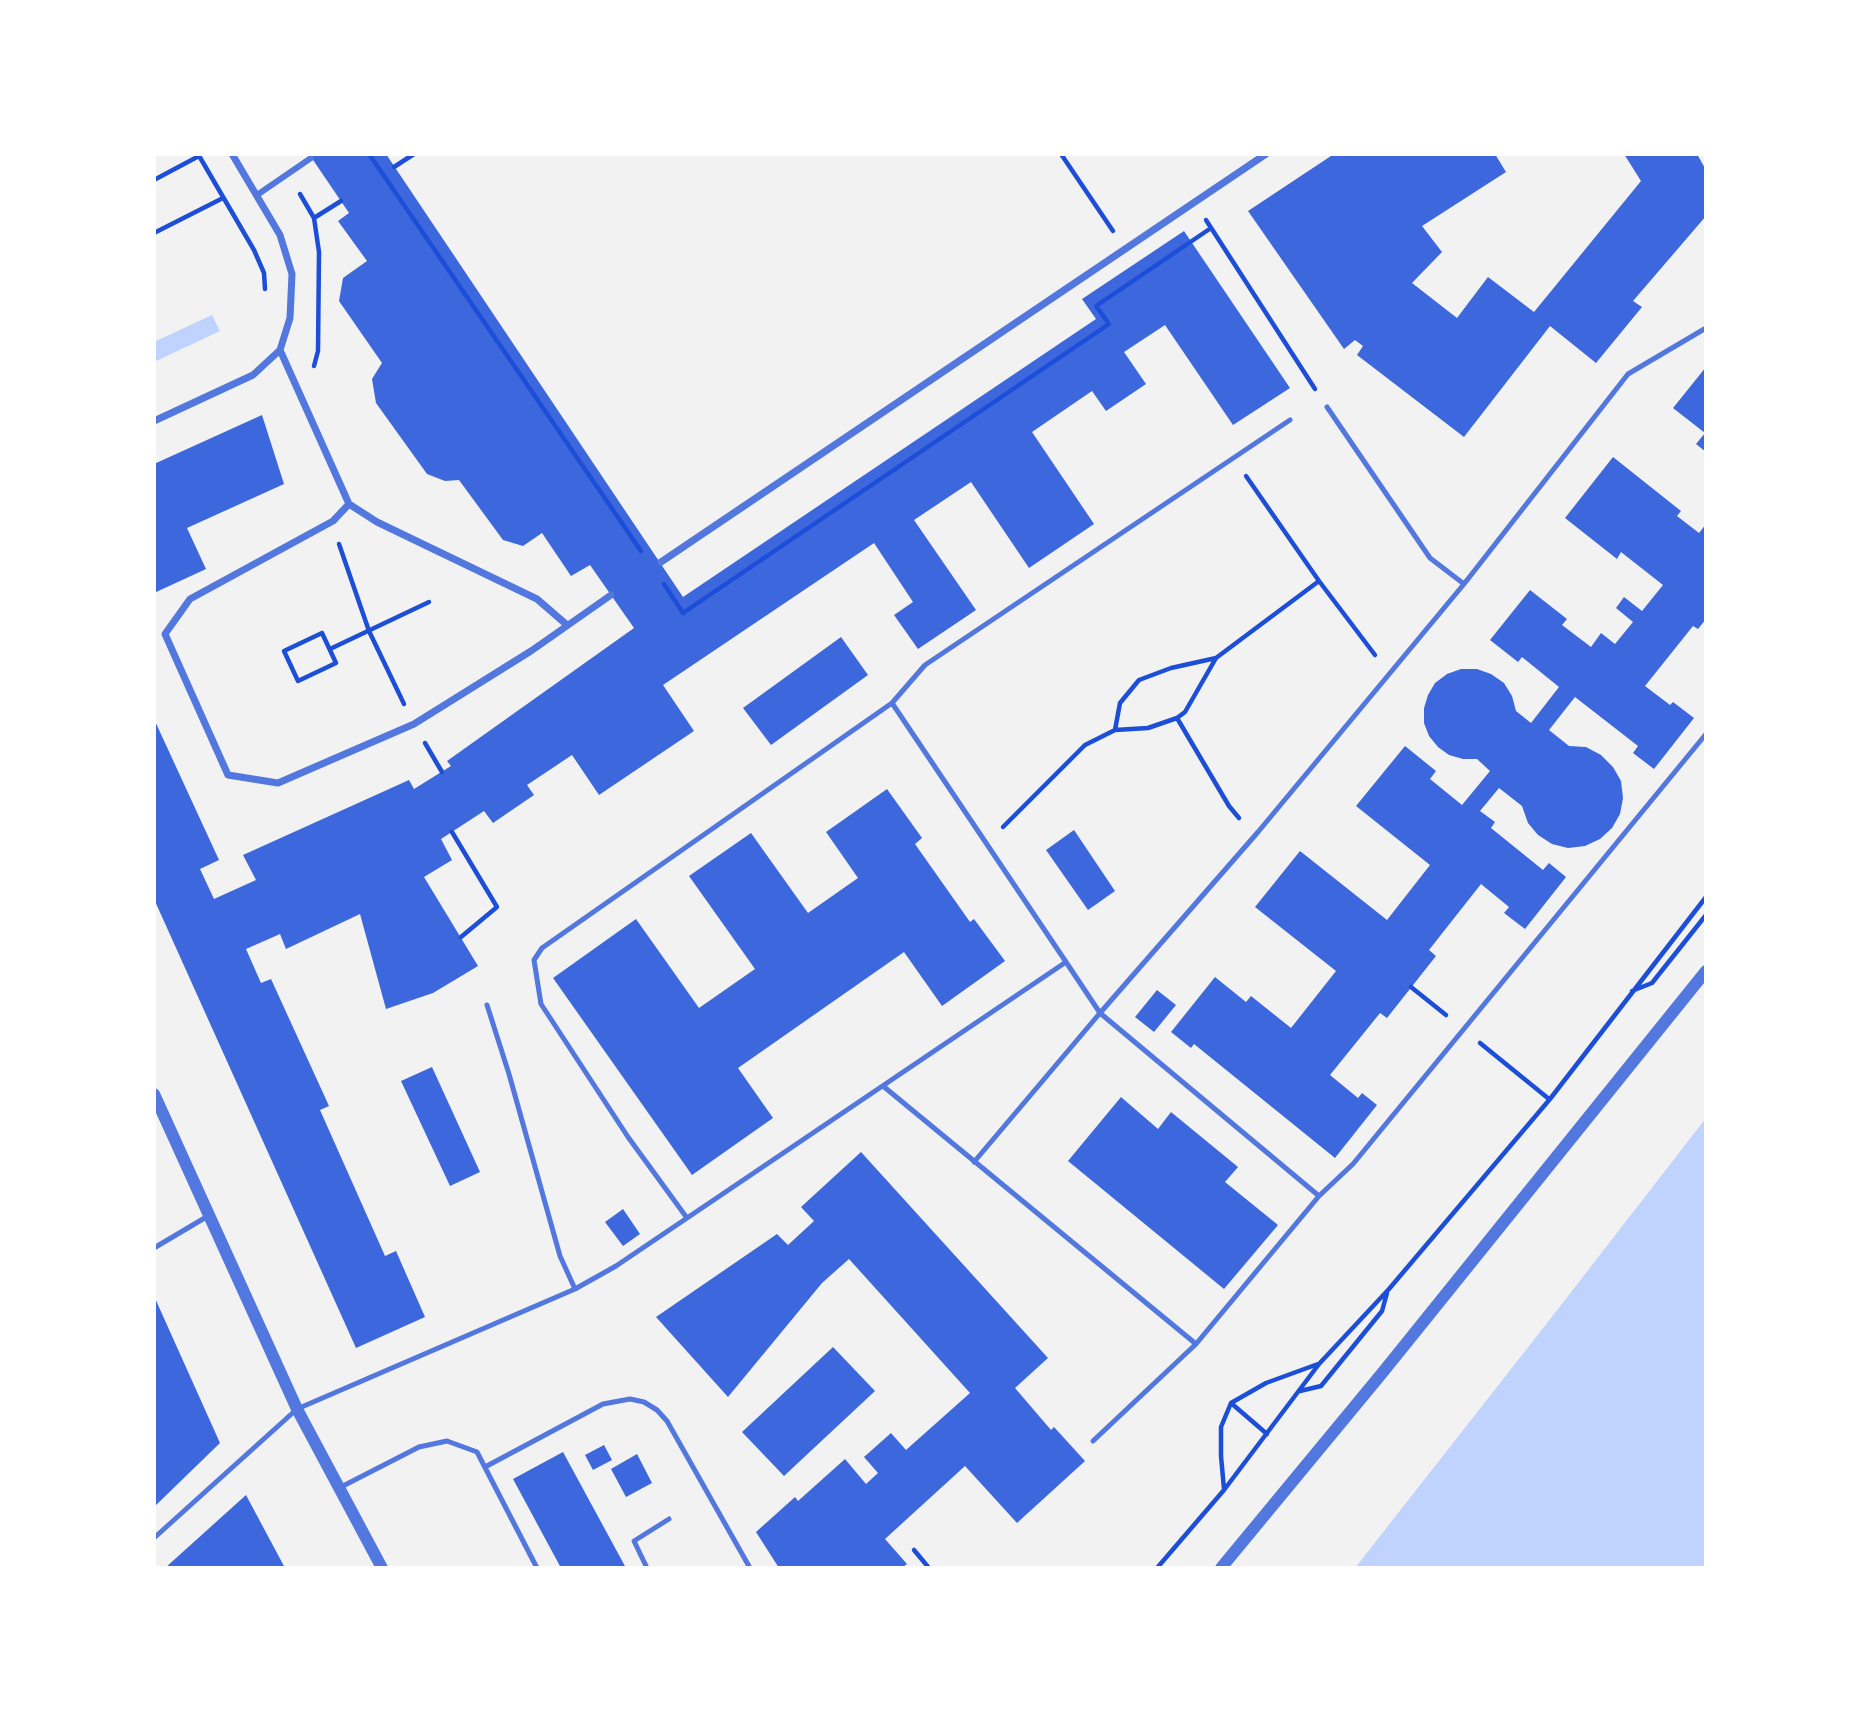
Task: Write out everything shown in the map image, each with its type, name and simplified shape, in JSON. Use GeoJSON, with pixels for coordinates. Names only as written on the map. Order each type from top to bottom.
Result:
{"type":"FeatureCollection","features":[{"type":"Feature","properties":{"kind":"street"},"geometry":{"type":"LineString","coordinates":[[154,422],[253,375],[280,350],[290,318],[292,274],[280,235],[232,154]]}},
{"type":"Feature","properties":{"kind":"street"},"geometry":{"type":"LineString","coordinates":[[661,562],[1266,154]]}},
{"type":"Feature","properties":{"kind":"street"},"geometry":{"type":"LineString","coordinates":[[257,195],[312,158]]}},
{"type":"Feature","properties":{"kind":"street"},"geometry":{"type":"LineString","coordinates":[[280,350],[349,504],[377,522],[537,599],[567,625]]}},
{"type":"Feature","properties":{"kind":"street"},"geometry":{"type":"LineString","coordinates":[[349,504],[333,522],[190,599],[165,634],[228,775],[278,783],[414,724],[531,651],[611,595]]}},
{"type":"Feature","properties":{"kind":"street"},"geometry":{"type":"LineString","coordinates":[[1221,1568],[1383,1372],[1706,971]]}},
{"type":"Feature","properties":{"kind":"street"},"geometry":{"type":"LineString","coordinates":[[154,1094],[297,1409],[382,1568]]}},
{"type":"Feature","properties":{"kind":"lane"},"geometry":{"type":"LineString","coordinates":[[974,1162],[1258,832],[1464,584],[1629,374],[1706,328]]}},
{"type":"Feature","properties":{"kind":"lane"},"geometry":{"type":"LineString","coordinates":[[1327,407],[1430,558],[1464,584]]}},
{"type":"Feature","properties":{"kind":"lane"},"geometry":{"type":"LineString","coordinates":[[687,1218],[628,1137],[541,1004],[534,960],[542,948],[892,703],[925,665],[1290,419]]}},
{"type":"Feature","properties":{"kind":"lane"},"geometry":{"type":"LineString","coordinates":[[892,703],[1100,1013],[1319,1196]]}},
{"type":"Feature","properties":{"kind":"lane"},"geometry":{"type":"LineString","coordinates":[[1093,1441],[1196,1344],[1319,1196],[1353,1164],[1706,734]]}},
{"type":"Feature","properties":{"kind":"lane"},"geometry":{"type":"LineString","coordinates":[[154,1538],[297,1409],[575,1289],[616,1266],[1066,962]]}},
{"type":"Feature","properties":{"kind":"lane"},"geometry":{"type":"LineString","coordinates":[[487,1005],[560,1256],[575,1289]]}},
{"type":"Feature","properties":{"kind":"lane"},"geometry":{"type":"LineString","coordinates":[[883,1087],[1196,1344]]}},
{"type":"Feature","properties":{"kind":"lane"},"geometry":{"type":"LineString","coordinates":[[154,1248],[208,1216]]}},
{"type":"Feature","properties":{"kind":"lane"},"geometry":{"type":"LineString","coordinates":[[485,1467],[603,1404],[630,1399],[644,1402],[657,1410],[667,1421],[750,1568]]}},
{"type":"Feature","properties":{"kind":"lane"},"geometry":{"type":"LineString","coordinates":[[339,1488],[419,1447],[447,1441],[477,1452],[537,1568]]}},
{"type":"Feature","properties":{"kind":"lane"},"geometry":{"type":"LineString","coordinates":[[647,1568],[634,1541],[669,1519]]}},
{"type":"Feature","properties":{"kind":"path"},"geometry":{"type":"LineString","coordinates":[[369,154],[645,556]]}},
{"type":"Feature","properties":{"kind":"path"},"geometry":{"type":"LineString","coordinates":[[394,167],[414,154]]}},
{"type":"Feature","properties":{"kind":"path"},"geometry":{"type":"LineString","coordinates":[[1061,154],[1125,249]]}},
{"type":"Feature","properties":{"kind":"path"},"geometry":{"type":"LineString","coordinates":[[154,180],[198,155],[264,273],[265,298]]}},
{"type":"Feature","properties":{"kind":"path"},"geometry":{"type":"LineString","coordinates":[[154,233],[223,198]]}},
{"type":"Feature","properties":{"kind":"path"},"geometry":{"type":"LineString","coordinates":[[314,218],[341,201]]}},
{"type":"Feature","properties":{"kind":"path"},"geometry":{"type":"LineString","coordinates":[[1194,203],[1304,371]]}},
{"type":"Feature","properties":{"kind":"path"},"geometry":{"type":"LineString","coordinates":[[660,579],[683,613],[1109,324],[1096,306],[1211,228]]}},
{"type":"Feature","properties":{"kind":"path"},"geometry":{"type":"LineString","coordinates":[[1233,458],[1318,581],[1389,674]]}},
{"type":"Feature","properties":{"kind":"path"},"geometry":{"type":"LineString","coordinates":[[338,539],[369,631],[399,694]]}},
{"type":"Feature","properties":{"kind":"path"},"geometry":{"type":"LineString","coordinates":[[986,844],[1085,745],[1115,730],[1148,728],[1177,718],[1185,712],[1216,658],[1318,581]]}},
{"type":"Feature","properties":{"kind":"path"},"geometry":{"type":"LineString","coordinates":[[330,649],[429,602]]}},
{"type":"Feature","properties":{"kind":"path"},"geometry":{"type":"LineString","coordinates":[[322,633],[330,649],[336,663],[298,681],[284,651],[322,633]]}},
{"type":"Feature","properties":{"kind":"path"},"geometry":{"type":"LineString","coordinates":[[1115,730],[1120,703],[1139,680],[1171,668],[1216,658]]}},
{"type":"Feature","properties":{"kind":"path"},"geometry":{"type":"LineString","coordinates":[[1177,718],[1238,818]]}},
{"type":"Feature","properties":{"kind":"path"},"geometry":{"type":"LineString","coordinates":[[452,832],[498,907],[460,937]]}},
{"type":"Feature","properties":{"kind":"path"},"geometry":{"type":"LineString","coordinates":[[1157,1568],[1224,1490],[1319,1364],[1389,1289],[1550,1099],[1706,897]]}},
{"type":"Feature","properties":{"kind":"path"},"geometry":{"type":"LineString","coordinates":[[1632,991],[1652,983],[1706,915]]}},
{"type":"Feature","properties":{"kind":"path"},"geometry":{"type":"LineString","coordinates":[[1300,1391],[1321,1386],[1382,1311],[1389,1289]]}},
{"type":"Feature","properties":{"kind":"path"},"geometry":{"type":"LineString","coordinates":[[1224,1490],[1220,1456],[1221,1427],[1231,1403],[1266,1383],[1319,1364]]}},
{"type":"Feature","properties":{"kind":"path"},"geometry":{"type":"LineString","coordinates":[[1231,1403],[1267,1434]]}},
{"type":"Feature","properties":{"kind":"path"},"geometry":{"type":"LineString","coordinates":[[914,1550],[929,1568]]}},
{"type":"Feature","properties":{"kind":"water"},"geometry":{"type":"Polygon","coordinates":[[[212,315],[220,331],[154,362],[154,342],[212,315]]]}},
{"type":"Feature","properties":{"kind":"water"},"geometry":{"type":"Polygon","coordinates":[[[1706,1118],[1706,1568],[1355,1568],[1551,1318],[1706,1118]]]}},
{"type":"Feature","properties":{"kind":"building"},"geometry":{"type":"Polygon","coordinates":[[[309,154],[386,154],[683,597],[1096,319],[1082,299],[1184,231],[1290,388],[1233,425],[1165,325],[1124,352],[1146,384],[1106,411],[1092,391],[1032,432],[1094,524],[1029,568],[971,482],[914,520],[976,610],[918,649],[894,615],[913,602],[874,543],[663,685],[694,731],[599,795],[572,755],[527,785],[534,795],[493,823],[484,811],[441,839],[452,860],[424,877],[478,966],[433,993],[386,1009],[360,914],[286,949],[280,934],[246,949],[261,983],[271,979],[329,1106],[320,1110],[385,1256],[396,1251],[425,1317],[356,1348],[154,899],[154,719],[219,860],[200,869],[214,899],[256,880],[243,855],[409,780],[414,789],[451,766],[447,761],[634,628],[590,565],[571,576],[542,533],[523,546],[503,540],[459,480],[445,481],[427,474],[376,403],[372,379],[382,363],[339,301],[343,278],[367,261],[338,221],[349,213],[309,154]]]}},
{"type":"Feature","properties":{"kind":"building"},"geometry":{"type":"Polygon","coordinates":[[[1334,154],[1495,154],[1506,172],[1422,226],[1442,252],[1412,283],[1457,318],[1488,277],[1534,312],[1641,181],[1624,154],[1697,154],[1706,170],[1706,216],[1633,301],[1642,307],[1596,363],[1550,326],[1464,437],[1357,355],[1363,346],[1355,340],[1344,349],[1248,211],[1334,154]]]}},
{"type":"Feature","properties":{"kind":"building"},"geometry":{"type":"Polygon","coordinates":[[[1706,367],[1706,452],[1696,444],[1705,433],[1673,408],[1706,367]]]}},
{"type":"Feature","properties":{"kind":"building"},"geometry":{"type":"Polygon","coordinates":[[[262,415],[284,484],[187,528],[206,569],[154,593],[154,464],[262,415]]]}},
{"type":"Feature","properties":{"kind":"building"},"geometry":{"type":"Polygon","coordinates":[[[1613,457],[1681,511],[1677,516],[1699,533],[1706,524],[1706,619],[1698,629],[1693,626],[1645,686],[1670,705],[1673,702],[1694,718],[1654,769],[1633,753],[1638,746],[1575,697],[1549,730],[1569,746],[1586,747],[1601,755],[1613,767],[1621,781],[1623,798],[1620,814],[1612,828],[1600,839],[1585,846],[1568,848],[1552,844],[1538,835],[1528,823],[1522,806],[1499,788],[1480,811],[1495,822],[1491,828],[1543,870],[1549,863],[1566,877],[1525,929],[1504,913],[1509,907],[1481,884],[1429,950],[1436,956],[1387,1018],[1380,1013],[1330,1075],[1358,1098],[1362,1093],[1377,1105],[1335,1158],[1194,1044],[1191,1048],[1171,1032],[1215,977],[1246,1002],[1251,996],[1291,1028],[1336,971],[1255,907],[1300,851],[1387,920],[1430,865],[1356,806],[1405,746],[1436,771],[1430,779],[1462,805],[1490,771],[1477,759],[1449,755],[1429,736],[1424,723],[1424,708],[1435,683],[1447,674],[1461,669],[1477,669],[1491,674],[1504,683],[1512,696],[1516,711],[1531,723],[1559,687],[1522,657],[1518,662],[1490,640],[1530,590],[1567,619],[1562,625],[1591,647],[1601,633],[1615,644],[1633,622],[1616,608],[1624,597],[1642,611],[1663,585],[1621,552],[1617,559],[1565,518],[1613,457]]]}},
{"type":"Feature","properties":{"kind":"building"},"geometry":{"type":"Polygon","coordinates":[[[841,637],[868,675],[771,745],[743,708],[841,637]]]}},
{"type":"Feature","properties":{"kind":"building"},"geometry":{"type":"Polygon","coordinates":[[[887,789],[922,838],[915,844],[970,922],[974,919],[1005,961],[942,1006],[904,952],[738,1068],[773,1118],[692,1175],[553,978],[636,919],[699,1008],[755,969],[689,876],[751,833],[808,913],[858,878],[826,832],[887,789]]]}},
{"type":"Feature","properties":{"kind":"building"},"geometry":{"type":"Polygon","coordinates":[[[1074,830],[1115,891],[1088,910],[1046,850],[1074,830]]]}},
{"type":"Feature","properties":{"kind":"building"},"geometry":{"type":"Polygon","coordinates":[[[1157,990],[1176,1005],[1154,1032],[1135,1017],[1157,990]]]}},
{"type":"Feature","properties":{"kind":"building"},"geometry":{"type":"Polygon","coordinates":[[[432,1067],[480,1172],[450,1186],[401,1081],[432,1067]]]}},
{"type":"Feature","properties":{"kind":"building"},"geometry":{"type":"Polygon","coordinates":[[[1121,1097],[1158,1129],[1171,1112],[1238,1167],[1225,1182],[1278,1225],[1224,1289],[1068,1161],[1121,1097]]]}},
{"type":"Feature","properties":{"kind":"building"},"geometry":{"type":"Polygon","coordinates":[[[861,1152],[1048,1358],[1015,1388],[1051,1430],[1054,1427],[1085,1461],[1017,1523],[965,1466],[885,1539],[907,1564],[902,1568],[779,1568],[756,1532],[795,1497],[798,1501],[845,1459],[866,1484],[878,1473],[864,1457],[891,1433],[906,1450],[970,1393],[849,1259],[822,1283],[728,1397],[656,1317],[777,1234],[788,1245],[814,1221],[801,1207],[861,1152]]]}},
{"type":"Feature","properties":{"kind":"building"},"geometry":{"type":"Polygon","coordinates":[[[623,1209],[640,1234],[623,1246],[605,1222],[623,1209]]]}},
{"type":"Feature","properties":{"kind":"building"},"geometry":{"type":"Polygon","coordinates":[[[154,1296],[220,1443],[154,1507],[154,1296]]]}},
{"type":"Feature","properties":{"kind":"building"},"geometry":{"type":"Polygon","coordinates":[[[833,1347],[875,1391],[784,1476],[742,1432],[833,1347]]]}},
{"type":"Feature","properties":{"kind":"building"},"geometry":{"type":"Polygon","coordinates":[[[604,1445],[612,1460],[593,1470],[585,1455],[604,1445]]]}},
{"type":"Feature","properties":{"kind":"building"},"geometry":{"type":"Polygon","coordinates":[[[563,1452],[626,1568],[561,1568],[513,1479],[563,1452]]]}},
{"type":"Feature","properties":{"kind":"building"},"geometry":{"type":"Polygon","coordinates":[[[637,1454],[652,1483],[626,1497],[611,1469],[637,1454]]]}},
{"type":"Feature","properties":{"kind":"building"},"geometry":{"type":"Polygon","coordinates":[[[246,1495],[285,1568],[165,1568],[246,1495]]]}}]}
